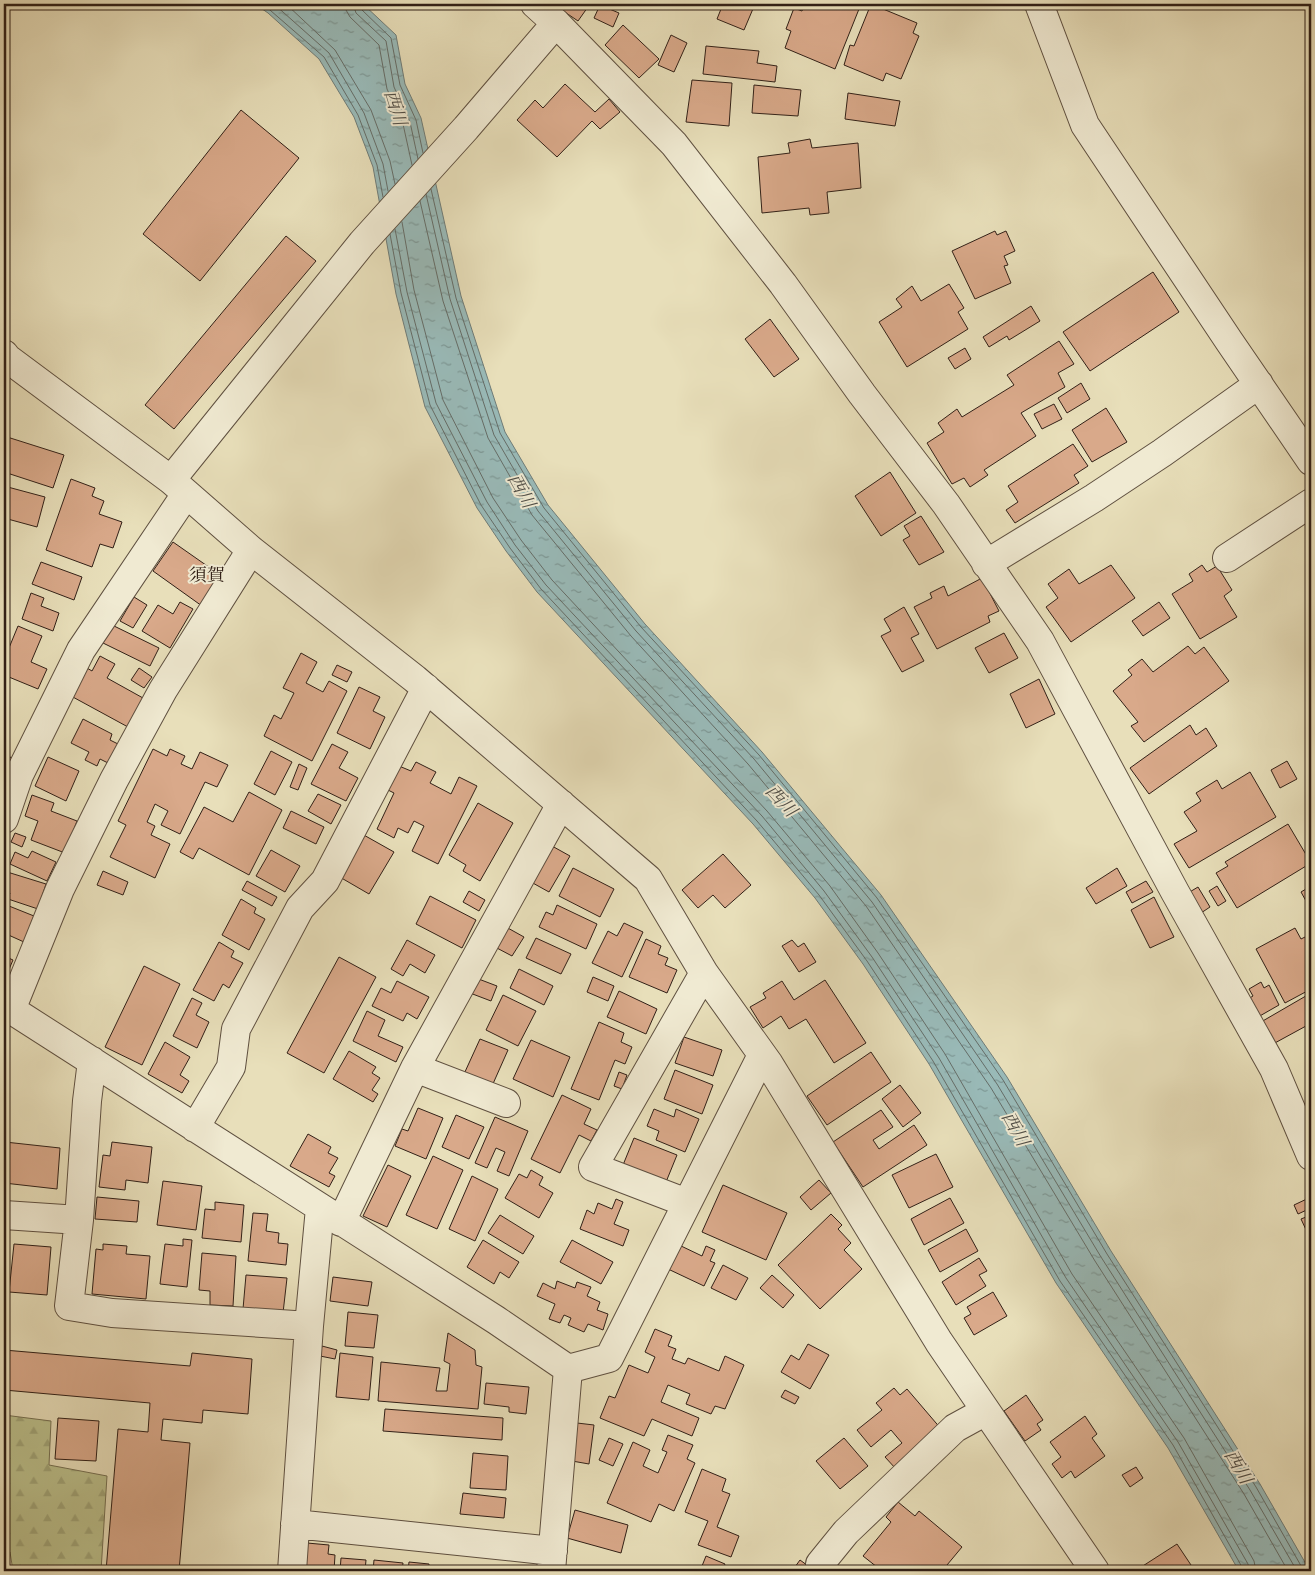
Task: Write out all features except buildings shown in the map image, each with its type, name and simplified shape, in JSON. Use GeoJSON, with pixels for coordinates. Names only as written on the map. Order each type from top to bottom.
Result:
{"type":"FeatureCollection","features":[{"type":"Feature","properties":{"kind":"street"},"geometry":{"type":"LineString","coordinates":[[535,4],[556,23],[674,144],[783,284],[862,394],[946,504],[1040,641],[1175,892],[1274,1070],[1311,1156]]}},
{"type":"Feature","properties":{"kind":"street"},"geometry":{"type":"LineString","coordinates":[[1039,4],[1085,125],[1311,461]]}},
{"type":"Feature","properties":{"kind":"street"},"geometry":{"type":"LineString","coordinates":[[4,819],[19,775],[81,650],[178,487],[362,243],[466,128],[556,23]]}},
{"type":"Feature","properties":{"kind":"street"},"geometry":{"type":"LineString","coordinates":[[5,360],[178,487],[251,550],[426,688],[648,879],[704,973],[762,1055],[939,1342],[1095,1571]]}},
{"type":"Feature","properties":{"kind":"street"},"geometry":{"type":"LineString","coordinates":[[986,564],[1094,498],[1162,453],[1259,384]]}},
{"type":"Feature","properties":{"kind":"street"},"geometry":{"type":"LineString","coordinates":[[1227,558],[1311,503]]}},
{"type":"Feature","properties":{"kind":"street"},"geometry":{"type":"LineString","coordinates":[[251,550],[163,690],[114,780],[60,889],[8,1007],[496,1320],[568,1369],[609,1358],[762,1055]]}},
{"type":"Feature","properties":{"kind":"street"},"geometry":{"type":"LineString","coordinates":[[195,1128],[231,1067],[236,1029],[300,908],[325,881],[426,688]]}},
{"type":"Feature","properties":{"kind":"street"},"geometry":{"type":"LineString","coordinates":[[292,1571],[309,1326],[331,1215],[415,1068],[561,804]]}},
{"type":"Feature","properties":{"kind":"street"},"geometry":{"type":"LineString","coordinates":[[687,1203],[593,1167],[704,973]]}},
{"type":"Feature","properties":{"kind":"street"},"geometry":{"type":"LineString","coordinates":[[92,1061],[69,1306],[112,1313],[309,1326]]}},
{"type":"Feature","properties":{"kind":"street"},"geometry":{"type":"LineString","coordinates":[[415,1068],[506,1103]]}},
{"type":"Feature","properties":{"kind":"street"},"geometry":{"type":"LineString","coordinates":[[4,1215],[78,1220]]}},
{"type":"Feature","properties":{"kind":"street"},"geometry":{"type":"LineString","coordinates":[[295,1524],[552,1561],[568,1369]]}},
{"type":"Feature","properties":{"kind":"street"},"geometry":{"type":"LineString","coordinates":[[820,1564],[846,1532],[955,1428],[986,1411]]}},
{"type":"Feature","properties":{"kind":"green space"},"geometry":{"type":"Polygon","coordinates":[[[4,1415],[51,1421],[49,1465],[107,1476],[101,1571],[13,1571],[10,1552],[4,1547],[4,1415]]]}},
{"type":"Feature","properties":{"kind":"water","name":"西川"},"geometry":{"type":"Polygon","coordinates":[[[255,4],[363,4],[396,35],[405,84],[421,118],[461,296],[505,432],[548,505],[645,624],[762,752],[881,895],[1007,1077],[1111,1251],[1260,1484],[1310,1571],[1239,1571],[1168,1448],[1056,1283],[929,1064],[863,964],[815,898],[753,824],[537,592],[477,508],[425,407],[396,294],[373,167],[354,117],[319,59],[268,13],[255,4]]]}},
{"type":"Feature","properties":{"kind":"district","name":"須賀"},"geometry":{"type":"Point","coordinates":[207,575]}}]}
